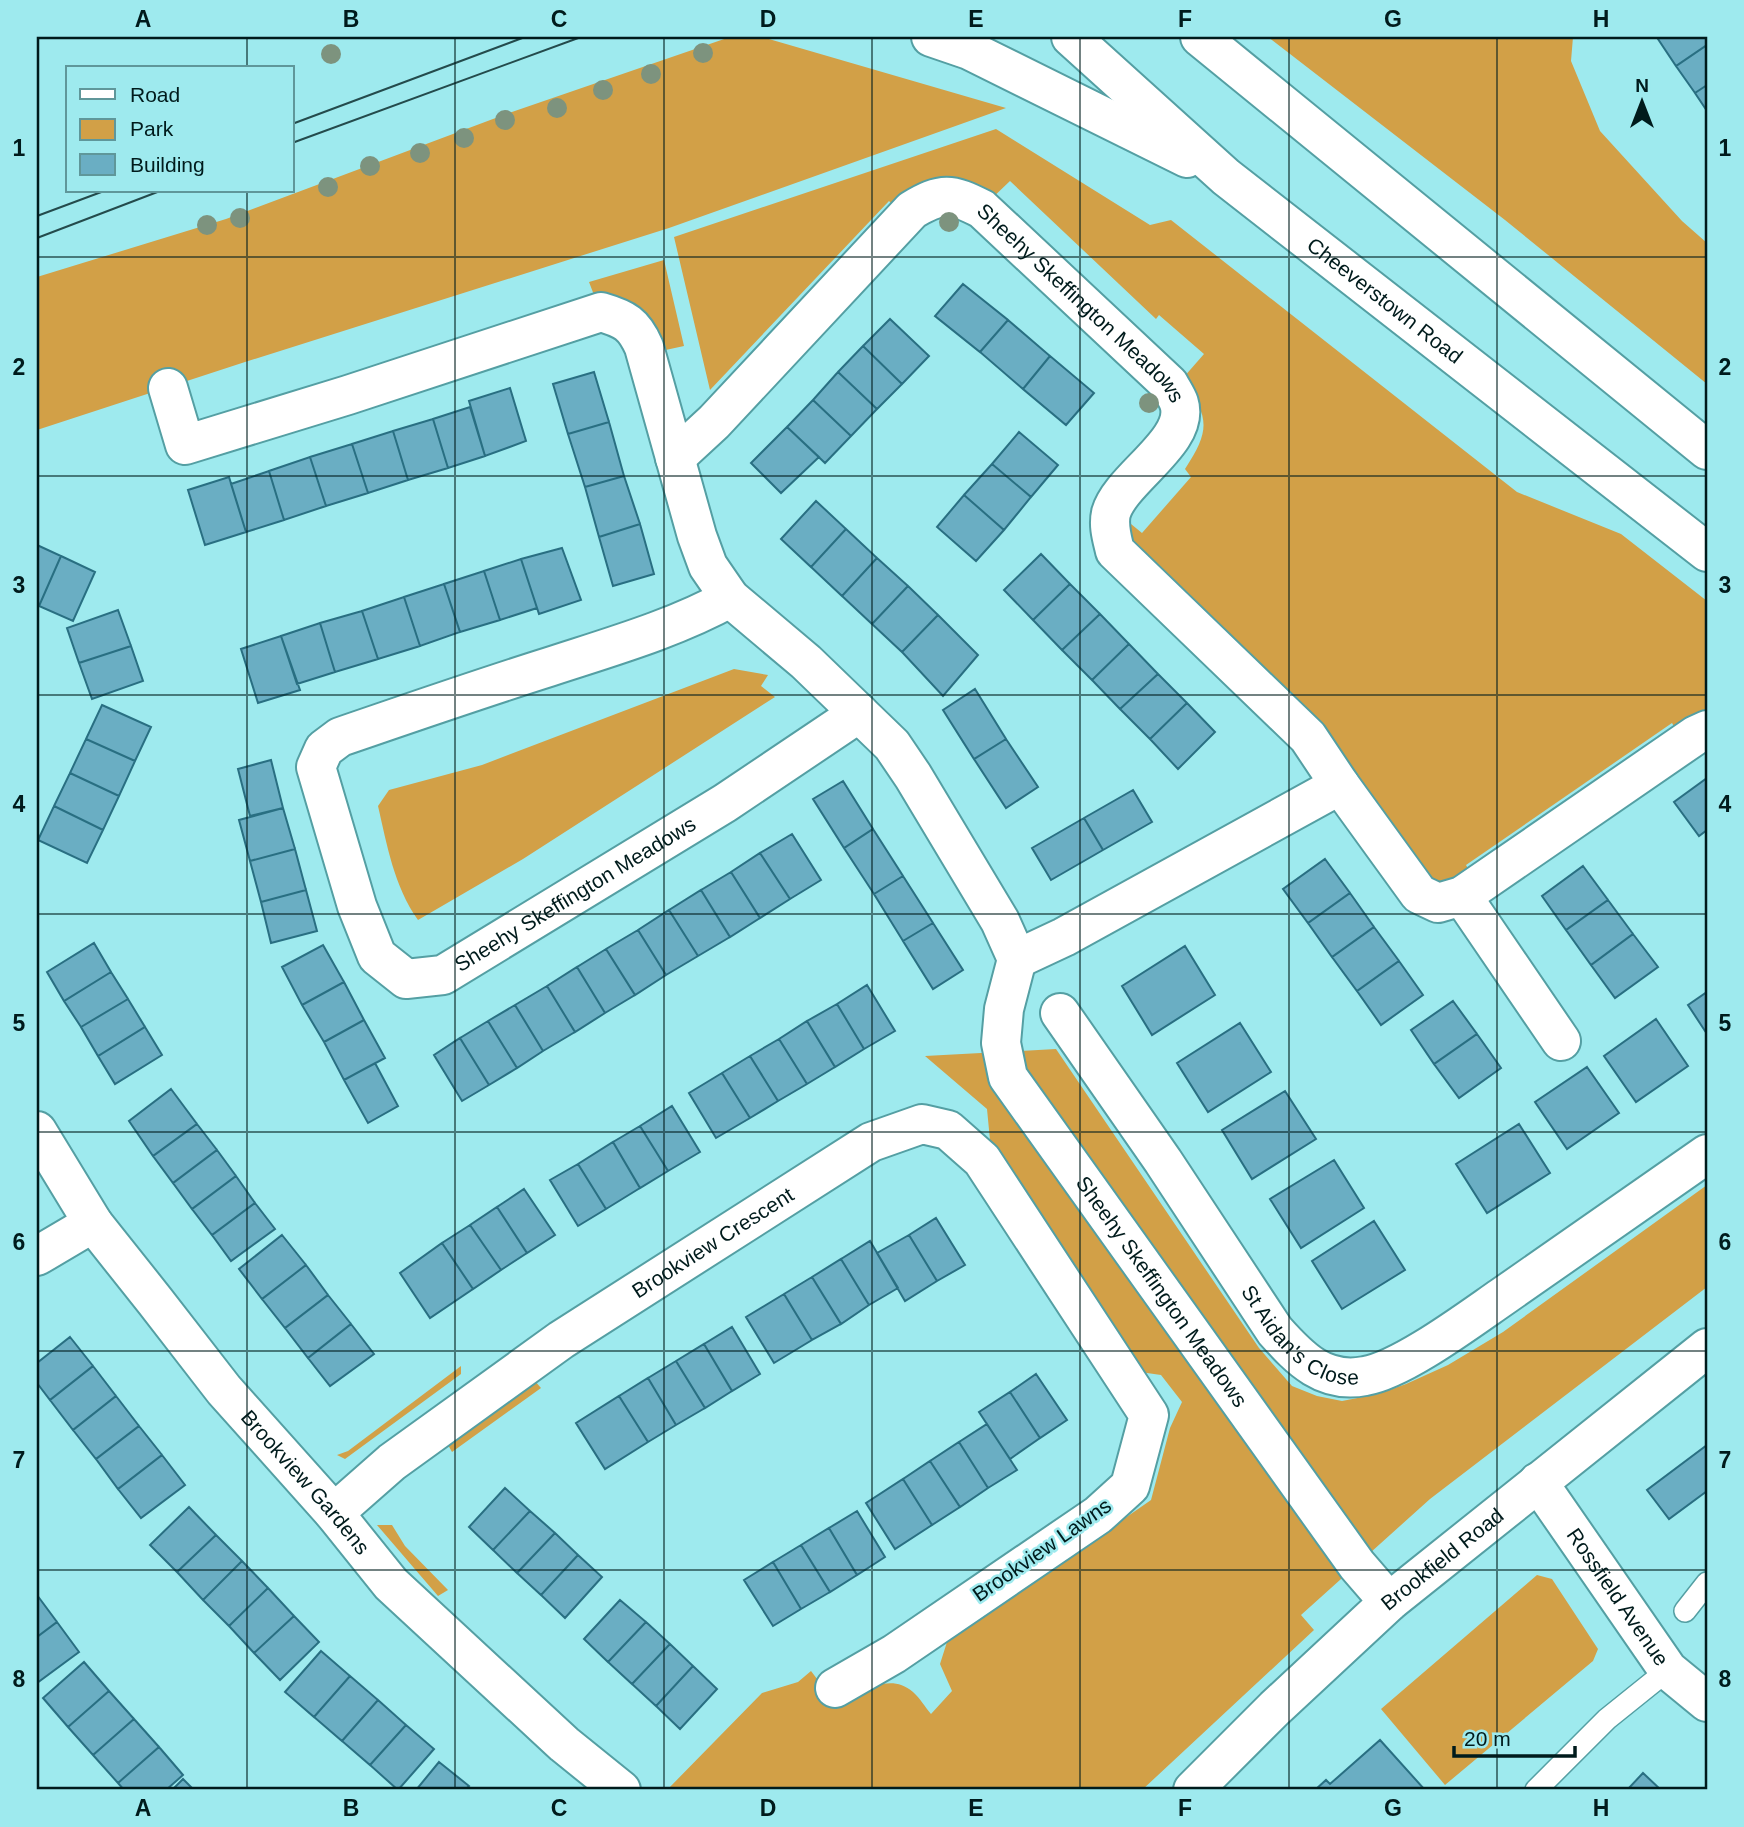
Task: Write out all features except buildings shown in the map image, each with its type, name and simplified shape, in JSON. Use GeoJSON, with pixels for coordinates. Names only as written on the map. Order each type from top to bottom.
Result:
{"type":"FeatureCollection","features":[{"type":"Feature","properties":{"kind":"street"},"geometry":{"type":"LineString","coordinates":[[932,37],[969,50],[1226,177]]}},
{"type":"Feature","properties":{"kind":"street","name":"Cheeverstown Road"},"geometry":{"type":"LineString","coordinates":[[1071,37],[1226,177],[1707,552]]}},
{"type":"Feature","properties":{"kind":"street"},"geometry":{"type":"LineString","coordinates":[[1200,37],[1707,450]]}},
{"type":"Feature","properties":{"kind":"street","name":"Sheehy Skeffington Meadows"},"geometry":{"type":"LineString","coordinates":[[675,458],[714,422],[912,210],[933,197],[960,197],[982,209],[1168,384],[1180,405],[1179,424],[1167,443],[1120,496],[1111,512],[1110,531],[1115,551],[1308,737],[1419,894],[1438,903],[1462,897]]}},
{"type":"Feature","properties":{"kind":"street"},"geometry":{"type":"LineString","coordinates":[[168,388],[185,445],[601,312],[621,318],[638,331],[644,347],[708,566],[730,598],[806,662],[892,745],[914,776],[1000,921],[1017,959],[1076,931],[1340,785]]}},
{"type":"Feature","properties":{"kind":"street","name":"Sheehy Skeffington Meadows"},"geometry":{"type":"LineString","coordinates":[[730,598],[697,615],[640,636],[340,737],[324,749],[316,767],[357,906],[377,956],[406,979],[443,975],[725,803],[859,713]]}},
{"type":"Feature","properties":{"kind":"street"},"geometry":{"type":"LineString","coordinates":[[1561,1041],[1462,897],[1707,730]]}},
{"type":"Feature","properties":{"kind":"street","name":"Sheehy Skeffington Meadows"},"geometry":{"type":"LineString","coordinates":[[1017,959],[1003,1020],[1001,1043],[1008,1077],[1357,1565],[1389,1602]]}},
{"type":"Feature","properties":{"kind":"street","name":"St Aidan's Close"},"geometry":{"type":"LineString","coordinates":[[1060,1013],[1163,1161],[1275,1331],[1295,1353],[1318,1371],[1341,1376],[1365,1376],[1395,1365],[1459,1327],[1707,1154]]}},
{"type":"Feature","properties":{"kind":"street","name":"Brookview Crescent"},"geometry":{"type":"LineString","coordinates":[[334,1513],[392,1462],[561,1340],[871,1142],[919,1125],[948,1130],[982,1160],[1064,1289]]}},
{"type":"Feature","properties":{"kind":"street","name":"Brookview Gardens"},"geometry":{"type":"LineString","coordinates":[[37,1131],[93,1223],[224,1390],[334,1513],[391,1584],[564,1744],[621,1790]]}},
{"type":"Feature","properties":{"kind":"street"},"geometry":{"type":"LineString","coordinates":[[37,1256],[93,1223]]}},
{"type":"Feature","properties":{"kind":"street","name":"Brookview Lawns"},"geometry":{"type":"LineString","coordinates":[[835,1688],[894,1654],[1098,1515],[1130,1486],[1149,1415],[1064,1289]]}},
{"type":"Feature","properties":{"kind":"street","name":"Brookfield Road"},"geometry":{"type":"LineString","coordinates":[[1193,1790],[1389,1602],[1707,1348]]}},
{"type":"Feature","properties":{"kind":"street","name":"Rossfield Avenue"},"geometry":{"type":"LineString","coordinates":[[1538,1482],[1668,1670],[1707,1702]]}},
{"type":"Feature","properties":{"kind":"lane"},"geometry":{"type":"LineString","coordinates":[[1685,1611],[1707,1583]]}},
{"type":"Feature","properties":{"kind":"lane"},"geometry":{"type":"LineString","coordinates":[[1536,1790],[1607,1719],[1668,1670]]}},
{"type":"Feature","properties":{"kind":"green space"},"geometry":{"type":"Polygon","coordinates":[[[730,37],[762,37],[1006,108],[669,228],[37,430],[37,277],[226,219],[509,113],[730,37]]]}},
{"type":"Feature","properties":{"kind":"green space"},"geometry":{"type":"Polygon","coordinates":[[[1268,37],[1573,37],[1571,61],[1600,131],[1682,221],[1707,243],[1707,384],[1505,220],[1268,37]]]}},
{"type":"Feature","properties":{"kind":"green space"},"geometry":{"type":"Polygon","coordinates":[[[996,129],[1150,225],[1171,220],[1517,492],[1621,534],[1707,601],[1707,722],[1679,735],[1672,723],[1466,865],[1474,880],[1440,888],[1129,538],[1131,524],[1142,533],[1191,477],[1185,469],[1199,444],[1204,424],[1198,403],[1183,378],[1204,354],[1159,315],[1156,319],[1010,181],[988,202],[900,212],[889,201],[710,390],[674,237],[996,129]]]}},
{"type":"Feature","properties":{"kind":"green space"},"geometry":{"type":"Polygon","coordinates":[[[664,260],[684,346],[661,351],[599,308],[589,282],[664,260]]]}},
{"type":"Feature","properties":{"kind":"green space"},"geometry":{"type":"Polygon","coordinates":[[[734,669],[768,675],[761,686],[775,697],[523,859],[418,920],[397,879],[378,806],[389,790],[482,765],[734,669]]]}},
{"type":"Feature","properties":{"kind":"green space"},"geometry":{"type":"Polygon","coordinates":[[[1056,1049],[1259,1348],[1292,1386],[1317,1396],[1342,1401],[1378,1394],[1448,1365],[1503,1332],[1707,1185],[1707,1287],[1430,1499],[1301,1615],[1314,1630],[1142,1790],[667,1790],[762,1693],[798,1682],[811,1671],[839,1708],[874,1686],[894,1684],[913,1692],[931,1714],[952,1691],[940,1664],[947,1642],[1151,1500],[1170,1428],[1182,1402],[1161,1375],[1140,1372],[990,1140],[987,1109],[925,1056],[1056,1049]]]}},
{"type":"Feature","properties":{"kind":"green space"},"geometry":{"type":"Polygon","coordinates":[[[461,1366],[461,1374],[345,1459],[337,1455],[348,1451],[461,1366]]]}},
{"type":"Feature","properties":{"kind":"green space"},"geometry":{"type":"Polygon","coordinates":[[[534,1380],[541,1388],[452,1452],[447,1443],[534,1380]]]}},
{"type":"Feature","properties":{"kind":"green space"},"geometry":{"type":"Polygon","coordinates":[[[377,1525],[392,1525],[405,1546],[448,1590],[438,1596],[377,1525]]]}},
{"type":"Feature","properties":{"kind":"green space"},"geometry":{"type":"Polygon","coordinates":[[[1537,1575],[1552,1579],[1598,1649],[1593,1661],[1445,1785],[1381,1709],[1537,1575]]]}},
{"type":"Feature","properties":{"kind":"tram line"},"geometry":{"type":"LineString","coordinates":[[294,123],[525,37]]}},
{"type":"Feature","properties":{"kind":"tram line"},"geometry":{"type":"LineString","coordinates":[[294,142],[581,37]]}},
{"type":"Feature","properties":{"kind":"tram line"},"geometry":{"type":"LineString","coordinates":[[37,216],[101,192]]}},
{"type":"Feature","properties":{"kind":"tram line"},"geometry":{"type":"LineString","coordinates":[[37,238],[157,192]]}}]}
